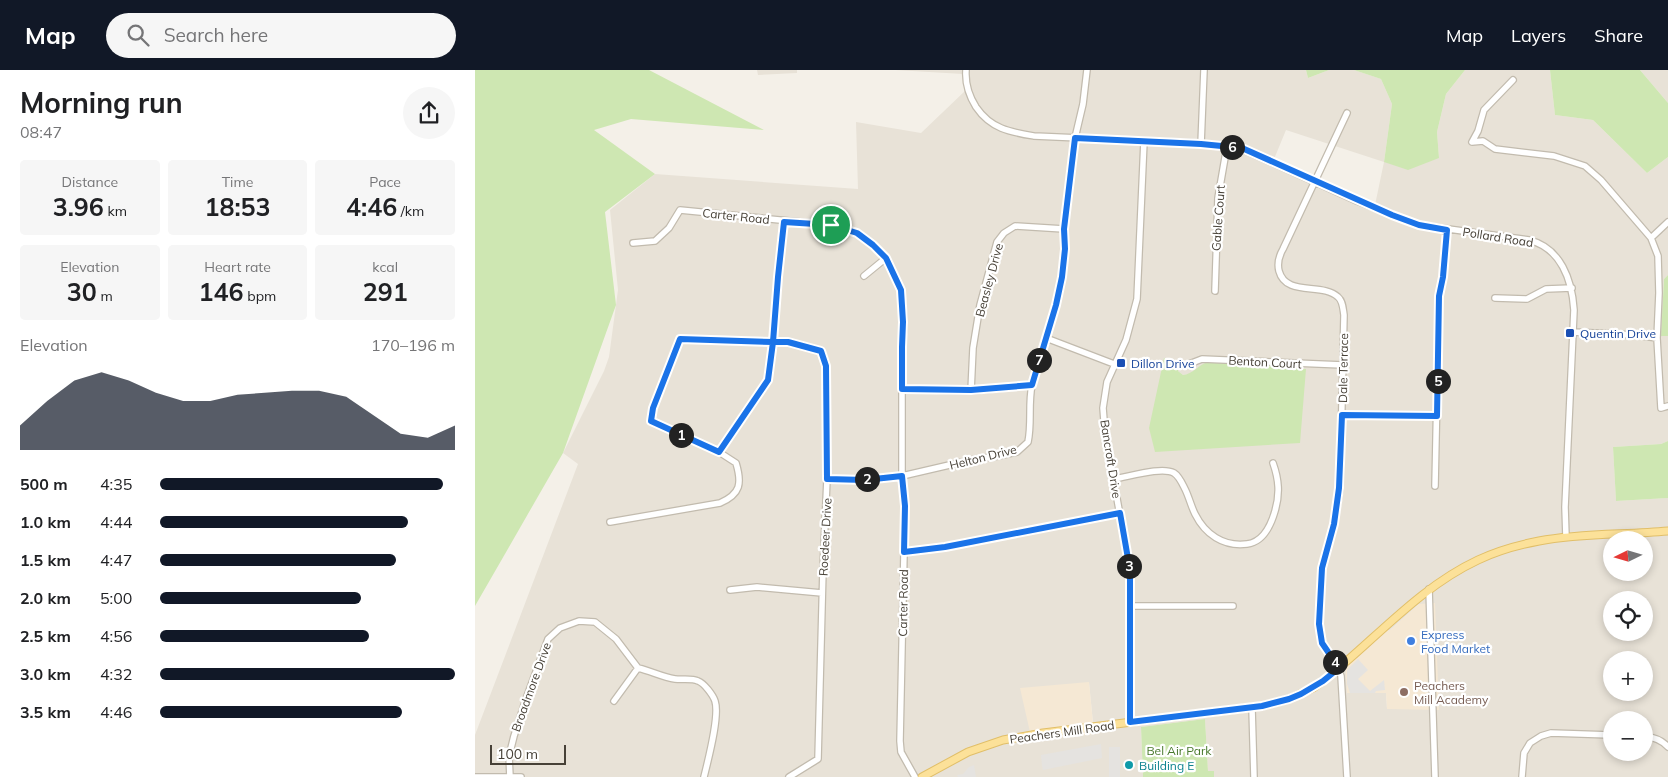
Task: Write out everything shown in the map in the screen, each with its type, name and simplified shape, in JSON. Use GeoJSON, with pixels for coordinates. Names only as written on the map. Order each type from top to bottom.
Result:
{"type":"FeatureCollection","features":[{"type":"Feature","properties":{"kind":"main road","name":"Peachers Mill Road"},"geometry":{"type":"LineString","coordinates":[[922,777],[968,752],[1003,740],[1043,732],[1252,708],[1283,701],[1301,694],[1323,681],[1429,589],[1477,560],[1498,552],[1540,541],[1566,537],[1668,531]]}},
{"type":"Feature","properties":{"kind":"street","name":"Pollard Road"},"geometry":{"type":"LineString","coordinates":[[966,70],[969,96],[983,118],[997,127],[1013,133],[1035,136],[1201,144],[1242,148],[1408,222],[1427,227],[1512,238],[1539,244],[1548,250],[1561,262],[1569,277],[1575,310],[1566,488],[1566,537]]}},
{"type":"Feature","properties":{"kind":"street","name":"Helton Drive"},"geometry":{"type":"LineString","coordinates":[[827,479],[865,480],[902,476],[971,460],[1017,452],[1028,442],[1030,431],[1029,399],[1056,305],[1062,277],[1065,249],[1064,229],[1075,138],[1083,104],[1087,70]]}},
{"type":"Feature","properties":{"kind":"street"},"geometry":{"type":"LineString","coordinates":[[1201,144],[1204,70]]}},
{"type":"Feature","properties":{"kind":"street"},"geometry":{"type":"LineString","coordinates":[[1513,80],[1484,110],[1478,131],[1472,142],[1483,141],[1495,149],[1554,156],[1585,166],[1601,180],[1651,238],[1658,256],[1657,338],[1661,408],[1668,406]]}},
{"type":"Feature","properties":{"kind":"street"},"geometry":{"type":"LineString","coordinates":[[1314,181],[1347,113]]}},
{"type":"Feature","properties":{"kind":"street","name":"Bancroft Drive"},"geometry":{"type":"LineString","coordinates":[[1130,722],[1129,561],[1103,415],[1106,389],[1114,364],[1127,335],[1137,299],[1144,141]]}},
{"type":"Feature","properties":{"kind":"street","name":"Gable Court"},"geometry":{"type":"LineString","coordinates":[[1215,291],[1218,198],[1227,146]]}},
{"type":"Feature","properties":{"kind":"street","name":"Dale Terrace"},"geometry":{"type":"LineString","coordinates":[[1314,181],[1278,264],[1281,275],[1288,283],[1294,286],[1329,292],[1338,297],[1344,315],[1339,488],[1334,524],[1322,568],[1319,624],[1322,643],[1339,668],[1341,676],[1347,777]]}},
{"type":"Feature","properties":{"kind":"street","name":"Carter Road"},"geometry":{"type":"LineString","coordinates":[[633,244],[655,241],[669,228],[681,210],[784,222],[831,225],[857,233],[886,258],[901,290],[903,322],[902,476],[905,506],[900,742],[901,752],[915,777]]}},
{"type":"Feature","properties":{"kind":"street"},"geometry":{"type":"LineString","coordinates":[[719,452],[768,380],[784,222]]}},
{"type":"Feature","properties":{"kind":"street"},"geometry":{"type":"LineString","coordinates":[[1651,238],[1668,222]]}},
{"type":"Feature","properties":{"kind":"street","name":"Beasley Drive"},"geometry":{"type":"LineString","coordinates":[[971,390],[973,348],[980,305],[997,242],[1004,233],[1015,226],[1064,229]]}},
{"type":"Feature","properties":{"kind":"street"},"geometry":{"type":"LineString","coordinates":[[1435,486],[1439,296],[1443,277],[1447,230]]}},
{"type":"Feature","properties":{"kind":"street"},"geometry":{"type":"LineString","coordinates":[[864,276],[886,258]]}},
{"type":"Feature","properties":{"kind":"street"},"geometry":{"type":"LineString","coordinates":[[1495,298],[1527,299],[1546,289],[1572,288]]}},
{"type":"Feature","properties":{"kind":"street"},"geometry":{"type":"LineString","coordinates":[[1574,332],[1657,338]]}},
{"type":"Feature","properties":{"kind":"street"},"geometry":{"type":"LineString","coordinates":[[1046,338],[1114,364]]}},
{"type":"Feature","properties":{"kind":"street","name":"Roedeer Drive"},"geometry":{"type":"LineString","coordinates":[[610,522],[720,503],[731,498],[738,490],[741,476],[736,462],[719,452],[651,421],[653,408],[680,339],[788,342],[821,351],[826,366],[827,479],[817,759],[789,777]]}},
{"type":"Feature","properties":{"kind":"street","name":"Benton Court"},"geometry":{"type":"LineString","coordinates":[[1189,364],[1202,359],[1343,365]]}},
{"type":"Feature","properties":{"kind":"street"},"geometry":{"type":"LineString","coordinates":[[902,389],[971,390],[1032,385]]}},
{"type":"Feature","properties":{"kind":"street"},"geometry":{"type":"LineString","coordinates":[[1342,415],[1437,416]]}},
{"type":"Feature","properties":{"kind":"street"},"geometry":{"type":"LineString","coordinates":[[1114,479],[1164,471],[1173,473],[1181,480],[1194,512],[1204,529],[1215,538],[1231,544],[1249,544],[1262,537],[1271,525],[1276,510],[1279,495],[1279,479],[1273,463]]}},
{"type":"Feature","properties":{"kind":"street"},"geometry":{"type":"LineString","coordinates":[[904,552],[945,547],[1120,513]]}},
{"type":"Feature","properties":{"kind":"street"},"geometry":{"type":"LineString","coordinates":[[730,590],[757,587],[823,593]]}},
{"type":"Feature","properties":{"kind":"street"},"geometry":{"type":"LineString","coordinates":[[1429,589],[1435,777]]}},
{"type":"Feature","properties":{"kind":"street"},"geometry":{"type":"LineString","coordinates":[[1129,606],[1233,606]]}},
{"type":"Feature","properties":{"kind":"street","name":"Broadmore Drive"},"geometry":{"type":"LineString","coordinates":[[510,777],[509,756],[513,736],[547,639],[560,628],[579,621],[595,622],[616,639],[638,668]]}},
{"type":"Feature","properties":{"kind":"street"},"geometry":{"type":"LineString","coordinates":[[614,701],[638,668],[651,670],[661,676],[675,679],[698,680],[715,701],[716,717],[705,777]]}},
{"type":"Feature","properties":{"kind":"street"},"geometry":{"type":"LineString","coordinates":[[1252,708],[1254,777]]}},
{"type":"Feature","properties":{"kind":"street"},"geometry":{"type":"LineString","coordinates":[[1522,777],[1524,753],[1531,743],[1541,736],[1551,733],[1603,735]]}},
{"type":"Feature","properties":{"kind":"street"},"geometry":{"type":"LineString","coordinates":[[1653,738],[1663,742],[1668,748]]}},
{"type":"Feature","properties":{"kind":"street"},"geometry":{"type":"LineString","coordinates":[[475,777],[521,777]]}},
{"type":"Feature","properties":{"kind":"shaded area"},"geometry":{"type":"Polygon","coordinates":[[[757,70],[797,70],[797,73],[758,75],[757,70]]]}},
{"type":"Feature","properties":{"kind":"shaded area"},"geometry":{"type":"Polygon","coordinates":[[[895,70],[1306,70],[1308,78],[1329,70],[1354,70],[1381,79],[1392,104],[1384,162],[1439,158],[1437,132],[1446,94],[1465,70],[1550,70],[1555,115],[1593,120],[1647,173],[1668,157],[1668,275],[1664,279],[1662,336],[1668,336],[1668,441],[1661,444],[1613,447],[1616,501],[1668,498],[1668,777],[1214,777],[1214,771],[1208,771],[1205,719],[1141,727],[1143,777],[475,777],[475,735],[578,464],[563,453],[604,371],[609,357],[618,290],[610,210],[655,174],[858,189],[856,122],[921,133],[965,91],[963,74],[895,70]],[[1286,130],[1272,164],[1372,210],[1375,205],[1384,162],[1286,130]],[[1178,371],[1149,428],[1190,374],[1183,375],[1178,371]],[[1419,604],[1389,631],[1382,624],[1387,709],[1419,604]],[[1089,683],[1048,738],[1094,733],[1089,683]]]}},
{"type":"Feature","properties":{"kind":"shaded area"},"geometry":{"type":"Polygon","coordinates":[[[1640,70],[1668,70],[1668,103],[1640,70]]]}},
{"type":"Feature","properties":{"kind":"shaded area"},"geometry":{"type":"Polygon","coordinates":[[[1435,603],[1439,710],[1387,709],[1386,693],[1347,693],[1345,657],[1382,624],[1389,631],[1419,604],[1435,603]]]}},
{"type":"Feature","properties":{"kind":"shaded area"},"geometry":{"type":"Polygon","coordinates":[[[1358,659],[1368,670],[1358,679],[1370,691],[1384,680],[1385,690],[1376,691],[1375,693],[1350,693],[1347,684],[1347,670],[1358,659]]]}},
{"type":"Feature","properties":{"kind":"shaded area"},"geometry":{"type":"Polygon","coordinates":[[[1089,682],[1094,734],[1032,741],[1020,688],[1089,682]]]}},
{"type":"Feature","properties":{"kind":"shaded area"},"geometry":{"type":"Polygon","coordinates":[[[1101,744],[1102,758],[1043,770],[1041,755],[1101,744]]]}},
{"type":"Feature","properties":{"kind":"shaded area"},"geometry":{"type":"Polygon","coordinates":[[[1109,747],[1120,747],[1120,777],[1109,777],[1109,747]]]}},
{"type":"Feature","properties":{"kind":"shaded area"},"geometry":{"type":"Polygon","coordinates":[[[974,765],[976,777],[958,777],[957,775],[963,774],[969,767],[974,765]]]}},
{"type":"Feature","properties":{"kind":"green space"},"geometry":{"type":"Polygon","coordinates":[[[475,70],[649,70],[764,130],[631,119],[594,130],[655,174],[605,212],[616,305],[563,453],[475,606],[475,70]]]}},
{"type":"Feature","properties":{"kind":"green space"},"geometry":{"type":"Polygon","coordinates":[[[1306,70],[1329,70],[1308,78],[1306,70]]]}},
{"type":"Feature","properties":{"kind":"green space"},"geometry":{"type":"Polygon","coordinates":[[[1354,70],[1465,70],[1446,94],[1437,132],[1439,158],[1408,170],[1384,162],[1392,104],[1381,79],[1354,70]]]}},
{"type":"Feature","properties":{"kind":"green space"},"geometry":{"type":"Polygon","coordinates":[[[1550,70],[1640,70],[1668,103],[1668,157],[1647,173],[1593,120],[1555,115],[1550,70]]]}},
{"type":"Feature","properties":{"kind":"green space"},"geometry":{"type":"Polygon","coordinates":[[[1668,275],[1668,336],[1661,336],[1664,279],[1668,275]]]}},
{"type":"Feature","properties":{"kind":"green space"},"geometry":{"type":"Polygon","coordinates":[[[1164,358],[1178,362],[1178,371],[1183,375],[1209,362],[1306,369],[1300,443],[1155,452],[1149,428],[1164,358]]]}},
{"type":"Feature","properties":{"kind":"green space"},"geometry":{"type":"Polygon","coordinates":[[[1668,441],[1668,498],[1616,501],[1613,447],[1661,444],[1668,441]]]}},
{"type":"Feature","properties":{"kind":"green space","name":"Bel Air Park"},"geometry":{"type":"Polygon","coordinates":[[[1205,719],[1208,771],[1214,771],[1214,777],[1143,777],[1141,727],[1205,719]]]}},
{"type":"Feature","properties":{"kind":"place","name":"Quentin Drive"},"geometry":{"type":"Point","coordinates":[1570,333]}},
{"type":"Feature","properties":{"kind":"place","name":"Dillon Drive"},"geometry":{"type":"Point","coordinates":[1121,363]}},
{"type":"Feature","properties":{"kind":"place","name":"Express Food Market"},"geometry":{"type":"Point","coordinates":[1411,641]}},
{"type":"Feature","properties":{"kind":"place","name":"Peachers Mill Academy"},"geometry":{"type":"Point","coordinates":[1404,692]}},
{"type":"Feature","properties":{"kind":"place","name":"Building E"},"geometry":{"type":"Point","coordinates":[1129,765]}},
{"type":"Feature","properties":{"kind":"route"},"geometry":{"type":"LineString","coordinates":[[831,225],[784,222],[773,342],[680,339],[653,408],[651,421],[719,452],[768,380],[773,342],[788,342],[821,351],[826,366],[827,479],[865,480],[902,476],[905,506],[904,552],[945,547],[1120,513],[1130,570],[1130,722],[1262,706],[1301,694],[1313,688],[1339,668],[1322,643],[1319,624],[1322,568],[1338,503],[1342,415],[1437,416],[1439,296],[1443,277],[1447,230],[1408,222],[1357,201],[1242,148],[1214,144],[1075,138],[1064,229],[1065,249],[1062,277],[1056,305],[1032,385],[971,390],[902,389],[903,322],[901,290],[886,258],[873,245],[857,233],[831,225]]}}]}
